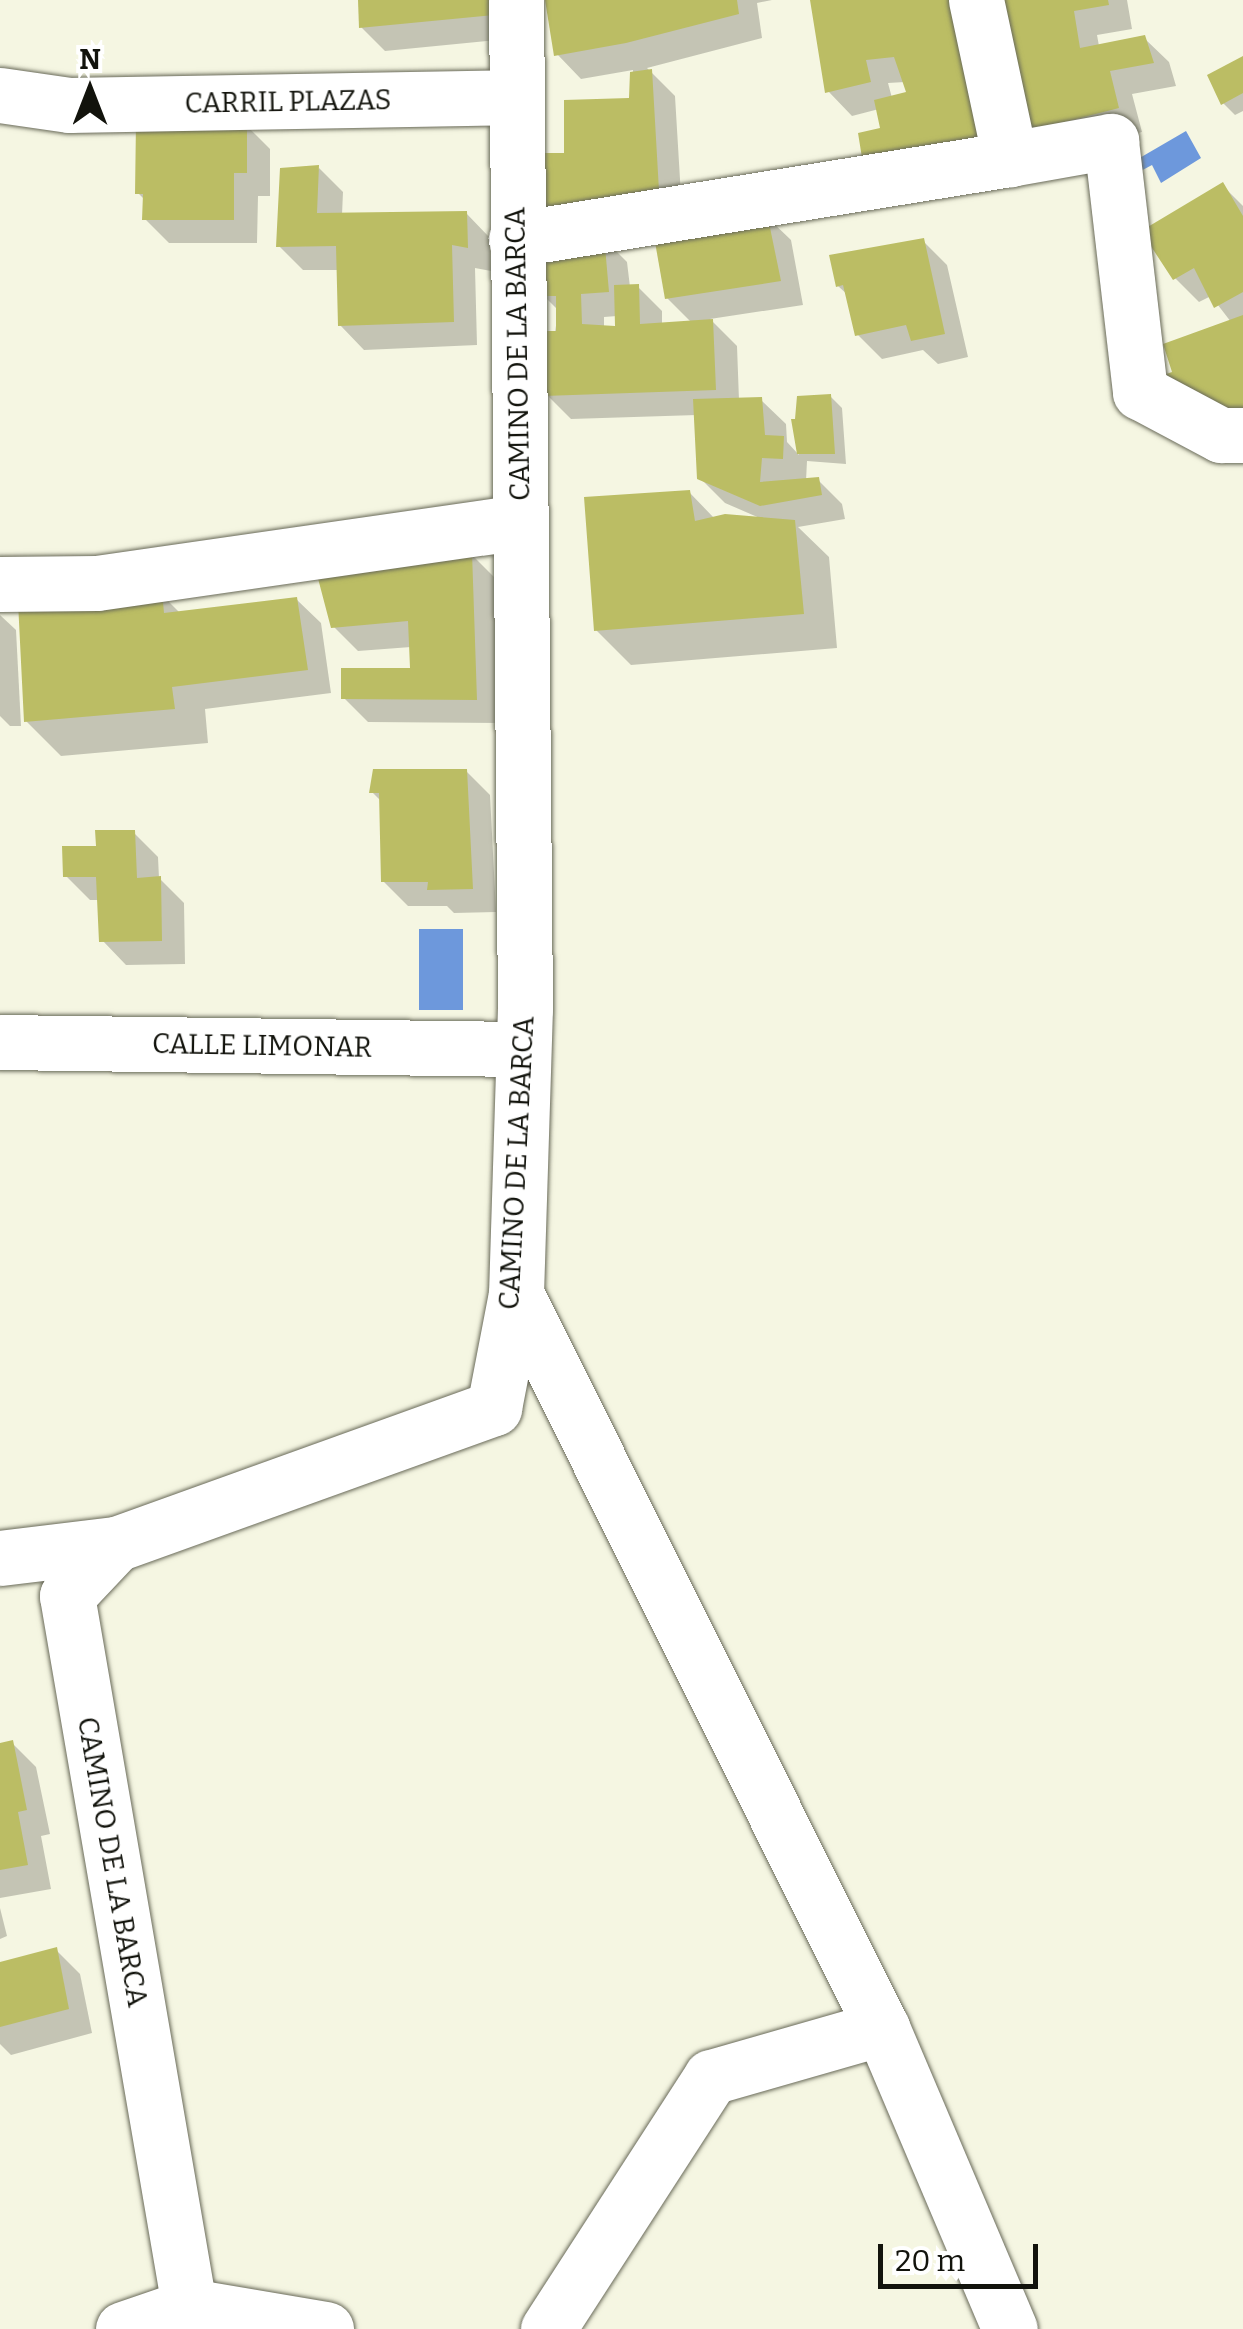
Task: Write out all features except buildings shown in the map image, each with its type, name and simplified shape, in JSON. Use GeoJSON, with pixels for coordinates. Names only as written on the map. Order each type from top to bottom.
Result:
{"type":"FeatureCollection","features":[{"type":"Feature","properties":{"kind":"street","name":"CAMINO DE LA BARCA"},"geometry":{"type":"LineString","coordinates":[[192,2318],[67,1596],[116,1544],[494,1408],[516,1294],[524,1049],[516,0]]}},
{"type":"Feature","properties":{"kind":"street"},"geometry":{"type":"LineString","coordinates":[[976,0],[1010,159]]}},
{"type":"Feature","properties":{"kind":"street","name":"CARRIL PLAZAS"},"geometry":{"type":"LineString","coordinates":[[0,95],[70,105],[516,97]]}},
{"type":"Feature","properties":{"kind":"street"},"geometry":{"type":"LineString","coordinates":[[516,239],[1111,141],[1140,392],[1221,435],[1243,435]]}},
{"type":"Feature","properties":{"kind":"street"},"geometry":{"type":"LineString","coordinates":[[0,584],[97,583],[521,522]]}},
{"type":"Feature","properties":{"kind":"street","name":"CALLE LIMONAR"},"geometry":{"type":"LineString","coordinates":[[0,1042],[524,1049]]}},
{"type":"Feature","properties":{"kind":"street"},"geometry":{"type":"LineString","coordinates":[[516,1294],[882,2028],[1010,2329]]}},
{"type":"Feature","properties":{"kind":"street"},"geometry":{"type":"LineString","coordinates":[[0,1558],[116,1544]]}},
{"type":"Feature","properties":{"kind":"street"},"geometry":{"type":"LineString","coordinates":[[548,2329],[711,2078],[882,2028]]}},
{"type":"Feature","properties":{"kind":"street"},"geometry":{"type":"LineString","coordinates":[[123,2329],[192,2318],[326,2329]]}},
{"type":"Feature","properties":{"kind":"water"},"geometry":{"type":"Polygon","coordinates":[[[1186,131],[1201,158],[1161,183],[1152,165],[1137,173],[1131,163],[1186,131]]]}},
{"type":"Feature","properties":{"kind":"water"},"geometry":{"type":"Polygon","coordinates":[[[419,929],[463,929],[463,1010],[419,1010],[419,929]]]}}]}
